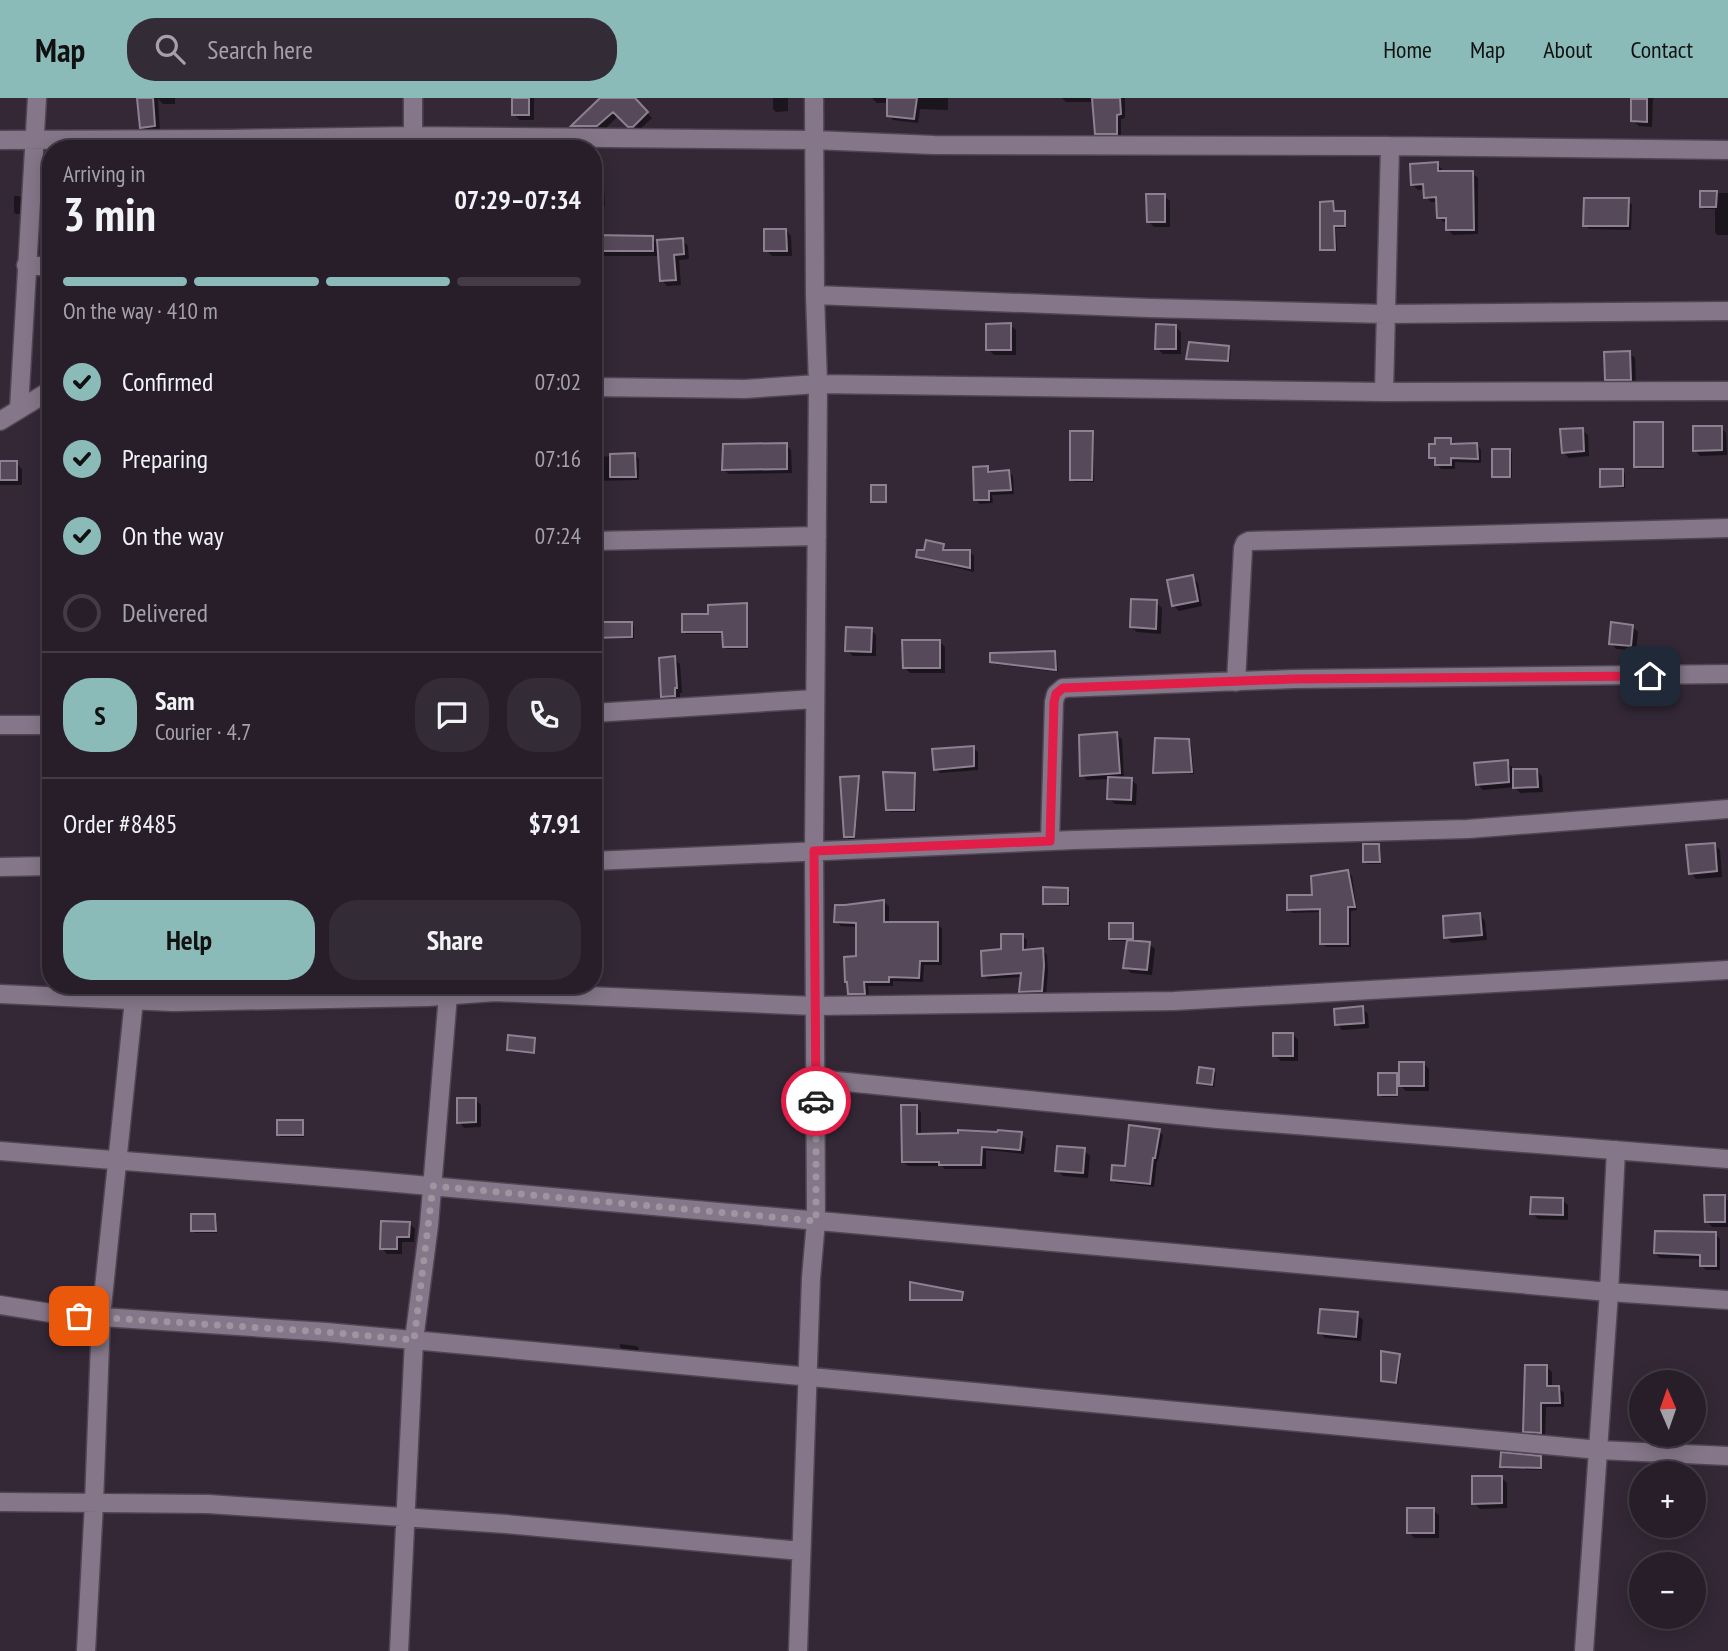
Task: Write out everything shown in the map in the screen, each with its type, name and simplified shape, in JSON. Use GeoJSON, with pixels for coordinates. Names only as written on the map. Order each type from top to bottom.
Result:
{"type":"FeatureCollection","features":[{"type":"Feature","properties":{"kind":"street"},"geometry":{"type":"LineString","coordinates":[[19,409],[37,98]]}},
{"type":"Feature","properties":{"kind":"street"},"geometry":{"type":"LineString","coordinates":[[413,98],[413,140]]}},
{"type":"Feature","properties":{"kind":"street"},"geometry":{"type":"LineString","coordinates":[[798,1651],[811,1278],[816,1221],[814,851],[818,384],[814,98]]}},
{"type":"Feature","properties":{"kind":"street"},"geometry":{"type":"LineString","coordinates":[[0,140],[280,140]]}},
{"type":"Feature","properties":{"kind":"street"},"geometry":{"type":"LineString","coordinates":[[602,141],[814,140],[934,145],[1728,150]]}},
{"type":"Feature","properties":{"kind":"street"},"geometry":{"type":"LineString","coordinates":[[1384,392],[1390,146]]}},
{"type":"Feature","properties":{"kind":"street"},"geometry":{"type":"LineString","coordinates":[[26,265],[42,266]]}},
{"type":"Feature","properties":{"kind":"street"},"geometry":{"type":"LineString","coordinates":[[815,295],[1149,308],[1386,313],[1728,311]]}},
{"type":"Feature","properties":{"kind":"street"},"geometry":{"type":"LineString","coordinates":[[602,387],[745,389],[818,384],[1384,392],[1728,391]]}},
{"type":"Feature","properties":{"kind":"street"},"geometry":{"type":"LineString","coordinates":[[0,421],[42,395]]}},
{"type":"Feature","properties":{"kind":"street"},"geometry":{"type":"LineString","coordinates":[[1236,682],[1243,548],[1249,541],[1728,528]]}},
{"type":"Feature","properties":{"kind":"street"},"geometry":{"type":"LineString","coordinates":[[602,541],[817,536]]}},
{"type":"Feature","properties":{"kind":"street"},"geometry":{"type":"LineString","coordinates":[[1050,841],[1054,702],[1056,694],[1063,688],[1293,679],[1728,674]]}},
{"type":"Feature","properties":{"kind":"street"},"geometry":{"type":"LineString","coordinates":[[602,712],[815,699]]}},
{"type":"Feature","properties":{"kind":"street"},"geometry":{"type":"LineString","coordinates":[[0,724],[42,725]]}},
{"type":"Feature","properties":{"kind":"street"},"geometry":{"type":"LineString","coordinates":[[602,861],[1050,841],[1468,829],[1728,809]]}},
{"type":"Feature","properties":{"kind":"street"},"geometry":{"type":"LineString","coordinates":[[0,867],[42,866]]}},
{"type":"Feature","properties":{"kind":"street"},"geometry":{"type":"LineString","coordinates":[[541,994],[814,1006],[1174,1001],[1728,970]]}},
{"type":"Feature","properties":{"kind":"street"},"geometry":{"type":"LineString","coordinates":[[0,994],[173,1002],[327,994]]}},
{"type":"Feature","properties":{"kind":"street"},"geometry":{"type":"LineString","coordinates":[[406,994],[427,997],[464,994]]}},
{"type":"Feature","properties":{"kind":"street"},"geometry":{"type":"LineString","coordinates":[[399,1651],[414,1340],[433,1186],[448,995]]}},
{"type":"Feature","properties":{"kind":"street"},"geometry":{"type":"LineString","coordinates":[[86,1651],[100,1317],[135,1000]]}},
{"type":"Feature","properties":{"kind":"street"},"geometry":{"type":"LineString","coordinates":[[816,1079],[1217,1119],[1728,1158]]}},
{"type":"Feature","properties":{"kind":"street"},"geometry":{"type":"LineString","coordinates":[[1584,1651],[1599,1450],[1616,1150]]}},
{"type":"Feature","properties":{"kind":"street"},"geometry":{"type":"LineString","coordinates":[[0,1152],[433,1186],[1609,1292],[1728,1300]]}},
{"type":"Feature","properties":{"kind":"street"},"geometry":{"type":"LineString","coordinates":[[0,1305],[57,1314],[326,1332],[1599,1450],[1728,1456]]}},
{"type":"Feature","properties":{"kind":"street"},"geometry":{"type":"LineString","coordinates":[[0,1502],[208,1504],[506,1524],[801,1551]]}},
{"type":"Feature","properties":{"kind":"building"},"geometry":{"type":"Polygon","coordinates":[[[137,98],[153,98],[155,126],[140,128],[137,98]]]}},
{"type":"Feature","properties":{"kind":"building"},"geometry":{"type":"Polygon","coordinates":[[[512,98],[529,98],[529,115],[512,115],[512,98]]]}},
{"type":"Feature","properties":{"kind":"building"},"geometry":{"type":"Polygon","coordinates":[[[600,98],[635,98],[648,112],[633,127],[628,127],[613,112],[597,126],[571,126],[600,98]]]}},
{"type":"Feature","properties":{"kind":"building"},"geometry":{"type":"Polygon","coordinates":[[[887,98],[917,98],[914,119],[887,116],[887,98]]]}},
{"type":"Feature","properties":{"kind":"building"},"geometry":{"type":"Polygon","coordinates":[[[1092,98],[1120,98],[1121,114],[1117,115],[1117,134],[1095,134],[1092,98]]]}},
{"type":"Feature","properties":{"kind":"building"},"geometry":{"type":"Polygon","coordinates":[[[1631,99],[1647,99],[1647,122],[1631,121],[1631,99]]]}},
{"type":"Feature","properties":{"kind":"building"},"geometry":{"type":"Polygon","coordinates":[[[1438,162],[1438,171],[1473,171],[1474,230],[1446,230],[1446,218],[1437,218],[1436,197],[1424,198],[1423,184],[1411,185],[1410,164],[1438,162]]]}},
{"type":"Feature","properties":{"kind":"building"},"geometry":{"type":"Polygon","coordinates":[[[1700,191],[1717,191],[1716,207],[1700,207],[1700,191]]]}},
{"type":"Feature","properties":{"kind":"building"},"geometry":{"type":"Polygon","coordinates":[[[1146,194],[1165,194],[1165,222],[1147,222],[1146,194]]]}},
{"type":"Feature","properties":{"kind":"building"},"geometry":{"type":"Polygon","coordinates":[[[1584,198],[1629,198],[1628,226],[1583,226],[1584,198]]]}},
{"type":"Feature","properties":{"kind":"building"},"geometry":{"type":"Polygon","coordinates":[[[1333,201],[1334,211],[1345,211],[1345,226],[1334,226],[1335,250],[1320,250],[1320,202],[1333,201]]]}},
{"type":"Feature","properties":{"kind":"building"},"geometry":{"type":"Polygon","coordinates":[[[764,229],[786,229],[787,251],[764,251],[764,229]]]}},
{"type":"Feature","properties":{"kind":"building"},"geometry":{"type":"Polygon","coordinates":[[[602,235],[653,236],[653,251],[602,251],[602,235]]]}},
{"type":"Feature","properties":{"kind":"building"},"geometry":{"type":"Polygon","coordinates":[[[683,238],[684,254],[674,255],[676,280],[660,281],[657,240],[683,238]]]}},
{"type":"Feature","properties":{"kind":"building"},"geometry":{"type":"Polygon","coordinates":[[[1011,323],[1011,350],[986,350],[986,324],[1011,323]]]}},
{"type":"Feature","properties":{"kind":"building"},"geometry":{"type":"Polygon","coordinates":[[[1156,324],[1176,325],[1176,349],[1155,349],[1156,324]]]}},
{"type":"Feature","properties":{"kind":"building"},"geometry":{"type":"Polygon","coordinates":[[[1189,342],[1229,346],[1228,361],[1186,359],[1189,342]]]}},
{"type":"Feature","properties":{"kind":"building"},"geometry":{"type":"Polygon","coordinates":[[[1630,351],[1631,380],[1605,380],[1604,352],[1630,351]]]}},
{"type":"Feature","properties":{"kind":"building"},"geometry":{"type":"Polygon","coordinates":[[[1634,422],[1663,422],[1663,467],[1634,467],[1634,422]]]}},
{"type":"Feature","properties":{"kind":"building"},"geometry":{"type":"Polygon","coordinates":[[[1693,426],[1722,426],[1722,450],[1693,451],[1693,426]]]}},
{"type":"Feature","properties":{"kind":"building"},"geometry":{"type":"Polygon","coordinates":[[[1583,428],[1584,451],[1562,453],[1560,429],[1583,428]]]}},
{"type":"Feature","properties":{"kind":"building"},"geometry":{"type":"Polygon","coordinates":[[[1070,431],[1093,431],[1092,480],[1070,480],[1070,431]]]}},
{"type":"Feature","properties":{"kind":"building"},"geometry":{"type":"Polygon","coordinates":[[[1435,438],[1451,438],[1451,444],[1477,443],[1478,459],[1451,458],[1451,465],[1435,465],[1435,458],[1429,458],[1429,444],[1435,444],[1435,438]]]}},
{"type":"Feature","properties":{"kind":"building"},"geometry":{"type":"Polygon","coordinates":[[[787,443],[787,469],[722,470],[723,444],[787,443]]]}},
{"type":"Feature","properties":{"kind":"building"},"geometry":{"type":"Polygon","coordinates":[[[1492,449],[1510,449],[1510,477],[1492,477],[1492,449]]]}},
{"type":"Feature","properties":{"kind":"building"},"geometry":{"type":"Polygon","coordinates":[[[635,453],[636,477],[610,477],[610,454],[635,453]]]}},
{"type":"Feature","properties":{"kind":"building"},"geometry":{"type":"Polygon","coordinates":[[[0,461],[17,461],[17,480],[0,480],[0,461]]]}},
{"type":"Feature","properties":{"kind":"building"},"geometry":{"type":"Polygon","coordinates":[[[988,466],[988,472],[1009,470],[1011,490],[989,491],[989,500],[974,500],[973,467],[988,466]]]}},
{"type":"Feature","properties":{"kind":"building"},"geometry":{"type":"Polygon","coordinates":[[[1600,469],[1623,469],[1623,486],[1600,487],[1600,469]]]}},
{"type":"Feature","properties":{"kind":"building"},"geometry":{"type":"Polygon","coordinates":[[[871,485],[886,485],[886,502],[871,502],[871,485]]]}},
{"type":"Feature","properties":{"kind":"building"},"geometry":{"type":"Polygon","coordinates":[[[926,540],[944,544],[943,550],[970,550],[970,568],[916,557],[917,550],[924,550],[926,540]]]}},
{"type":"Feature","properties":{"kind":"building"},"geometry":{"type":"Polygon","coordinates":[[[1193,575],[1198,601],[1172,606],[1167,580],[1193,575]]]}},
{"type":"Feature","properties":{"kind":"building"},"geometry":{"type":"Polygon","coordinates":[[[1131,599],[1157,600],[1156,629],[1130,627],[1131,599]]]}},
{"type":"Feature","properties":{"kind":"building"},"geometry":{"type":"Polygon","coordinates":[[[747,603],[747,647],[723,647],[722,632],[682,632],[682,614],[708,614],[708,605],[747,603]]]}},
{"type":"Feature","properties":{"kind":"building"},"geometry":{"type":"Polygon","coordinates":[[[602,622],[632,622],[632,637],[602,638],[602,622]]]}},
{"type":"Feature","properties":{"kind":"building"},"geometry":{"type":"Polygon","coordinates":[[[1611,622],[1633,625],[1631,646],[1609,644],[1611,622]]]}},
{"type":"Feature","properties":{"kind":"building"},"geometry":{"type":"Polygon","coordinates":[[[846,627],[872,628],[871,652],[845,651],[846,627]]]}},
{"type":"Feature","properties":{"kind":"building"},"geometry":{"type":"Polygon","coordinates":[[[902,640],[940,640],[940,668],[903,668],[902,640]]]}},
{"type":"Feature","properties":{"kind":"building"},"geometry":{"type":"Polygon","coordinates":[[[1055,651],[1056,670],[990,662],[990,653],[1055,651]]]}},
{"type":"Feature","properties":{"kind":"building"},"geometry":{"type":"Polygon","coordinates":[[[675,656],[675,696],[661,697],[659,658],[675,656]]]}},
{"type":"Feature","properties":{"kind":"building"},"geometry":{"type":"Polygon","coordinates":[[[1117,732],[1120,773],[1080,776],[1079,735],[1117,732]]]}},
{"type":"Feature","properties":{"kind":"building"},"geometry":{"type":"Polygon","coordinates":[[[1155,738],[1189,739],[1192,772],[1153,773],[1155,738]]]}},
{"type":"Feature","properties":{"kind":"building"},"geometry":{"type":"Polygon","coordinates":[[[974,746],[974,766],[934,770],[932,749],[974,746]]]}},
{"type":"Feature","properties":{"kind":"building"},"geometry":{"type":"Polygon","coordinates":[[[1508,760],[1509,782],[1476,785],[1474,763],[1508,760]]]}},
{"type":"Feature","properties":{"kind":"building"},"geometry":{"type":"Polygon","coordinates":[[[1513,769],[1537,769],[1538,787],[1513,788],[1513,769]]]}},
{"type":"Feature","properties":{"kind":"building"},"geometry":{"type":"Polygon","coordinates":[[[883,772],[915,773],[914,810],[886,810],[883,772]]]}},
{"type":"Feature","properties":{"kind":"building"},"geometry":{"type":"Polygon","coordinates":[[[859,776],[854,837],[844,837],[840,777],[859,776]]]}},
{"type":"Feature","properties":{"kind":"building"},"geometry":{"type":"Polygon","coordinates":[[[1108,777],[1132,778],[1131,800],[1107,799],[1108,777]]]}},
{"type":"Feature","properties":{"kind":"building"},"geometry":{"type":"Polygon","coordinates":[[[1715,843],[1717,871],[1689,874],[1686,845],[1715,843]]]}},
{"type":"Feature","properties":{"kind":"building"},"geometry":{"type":"Polygon","coordinates":[[[1363,844],[1379,844],[1380,862],[1363,862],[1363,844]]]}},
{"type":"Feature","properties":{"kind":"building"},"geometry":{"type":"Polygon","coordinates":[[[1348,870],[1355,907],[1348,907],[1348,944],[1320,944],[1320,909],[1287,910],[1287,895],[1312,895],[1311,876],[1348,870]]]}},
{"type":"Feature","properties":{"kind":"building"},"geometry":{"type":"Polygon","coordinates":[[[1043,887],[1068,888],[1068,904],[1043,904],[1043,887]]]}},
{"type":"Feature","properties":{"kind":"building"},"geometry":{"type":"Polygon","coordinates":[[[884,900],[884,922],[938,922],[938,961],[920,961],[919,978],[889,977],[889,982],[864,982],[865,994],[848,994],[844,957],[856,956],[856,923],[834,922],[835,905],[884,900]]]}},
{"type":"Feature","properties":{"kind":"building"},"geometry":{"type":"Polygon","coordinates":[[[1480,913],[1482,935],[1444,938],[1443,916],[1480,913]]]}},
{"type":"Feature","properties":{"kind":"building"},"geometry":{"type":"Polygon","coordinates":[[[1109,923],[1133,923],[1133,939],[1109,939],[1109,923]]]}},
{"type":"Feature","properties":{"kind":"building"},"geometry":{"type":"Polygon","coordinates":[[[1001,934],[1023,934],[1023,950],[1043,948],[1042,991],[1019,992],[1021,973],[982,976],[981,951],[1001,949],[1001,934]]]}},
{"type":"Feature","properties":{"kind":"building"},"geometry":{"type":"Polygon","coordinates":[[[1127,940],[1150,942],[1147,970],[1123,968],[1127,940]]]}},
{"type":"Feature","properties":{"kind":"building"},"geometry":{"type":"Polygon","coordinates":[[[1363,1006],[1364,1023],[1335,1025],[1334,1009],[1363,1006]]]}},
{"type":"Feature","properties":{"kind":"building"},"geometry":{"type":"Polygon","coordinates":[[[1273,1033],[1293,1033],[1293,1056],[1273,1056],[1273,1033]]]}},
{"type":"Feature","properties":{"kind":"building"},"geometry":{"type":"Polygon","coordinates":[[[508,1035],[535,1038],[534,1053],[507,1050],[508,1035]]]}},
{"type":"Feature","properties":{"kind":"building"},"geometry":{"type":"Polygon","coordinates":[[[1399,1062],[1424,1062],[1424,1086],[1399,1086],[1399,1062]]]}},
{"type":"Feature","properties":{"kind":"building"},"geometry":{"type":"Polygon","coordinates":[[[1199,1067],[1214,1069],[1212,1085],[1197,1083],[1199,1067]]]}},
{"type":"Feature","properties":{"kind":"building"},"geometry":{"type":"Polygon","coordinates":[[[1378,1073],[1397,1073],[1397,1095],[1378,1095],[1378,1073]]]}},
{"type":"Feature","properties":{"kind":"building"},"geometry":{"type":"Polygon","coordinates":[[[457,1098],[476,1098],[476,1122],[457,1123],[457,1098]]]}},
{"type":"Feature","properties":{"kind":"building"},"geometry":{"type":"Polygon","coordinates":[[[901,1105],[917,1105],[917,1134],[958,1133],[958,1130],[1022,1132],[1020,1150],[982,1147],[981,1165],[902,1162],[901,1105]]]}},
{"type":"Feature","properties":{"kind":"building"},"geometry":{"type":"Polygon","coordinates":[[[277,1120],[303,1120],[303,1135],[277,1135],[277,1120]]]}},
{"type":"Feature","properties":{"kind":"building"},"geometry":{"type":"Polygon","coordinates":[[[1129,1125],[1160,1129],[1150,1184],[1111,1180],[1112,1165],[1125,1166],[1129,1125]]]}},
{"type":"Feature","properties":{"kind":"building"},"geometry":{"type":"Polygon","coordinates":[[[1057,1146],[1085,1148],[1083,1173],[1055,1171],[1057,1146]]]}},
{"type":"Feature","properties":{"kind":"building"},"geometry":{"type":"Polygon","coordinates":[[[1704,1195],[1725,1195],[1725,1222],[1705,1222],[1704,1195]]]}},
{"type":"Feature","properties":{"kind":"building"},"geometry":{"type":"Polygon","coordinates":[[[1531,1197],[1563,1198],[1563,1215],[1530,1214],[1531,1197]]]}},
{"type":"Feature","properties":{"kind":"building"},"geometry":{"type":"Polygon","coordinates":[[[191,1214],[215,1214],[216,1231],[191,1231],[191,1214]]]}},
{"type":"Feature","properties":{"kind":"building"},"geometry":{"type":"Polygon","coordinates":[[[381,1221],[410,1222],[409,1237],[397,1237],[397,1249],[380,1249],[381,1221]]]}},
{"type":"Feature","properties":{"kind":"building"},"geometry":{"type":"Polygon","coordinates":[[[1655,1231],[1716,1232],[1716,1266],[1700,1266],[1700,1255],[1654,1253],[1655,1231]]]}},
{"type":"Feature","properties":{"kind":"building"},"geometry":{"type":"Polygon","coordinates":[[[910,1282],[963,1292],[962,1300],[910,1300],[910,1282]]]}},
{"type":"Feature","properties":{"kind":"building"},"geometry":{"type":"Polygon","coordinates":[[[1320,1309],[1358,1312],[1356,1337],[1318,1333],[1320,1309]]]}},
{"type":"Feature","properties":{"kind":"building"},"geometry":{"type":"Polygon","coordinates":[[[1381,1351],[1400,1354],[1396,1383],[1381,1381],[1381,1351]]]}},
{"type":"Feature","properties":{"kind":"building"},"geometry":{"type":"Polygon","coordinates":[[[1525,1365],[1547,1365],[1547,1386],[1559,1386],[1560,1403],[1541,1403],[1541,1433],[1523,1432],[1525,1365]]]}},
{"type":"Feature","properties":{"kind":"building"},"geometry":{"type":"Polygon","coordinates":[[[1501,1452],[1541,1456],[1541,1468],[1500,1467],[1501,1452]]]}},
{"type":"Feature","properties":{"kind":"building"},"geometry":{"type":"Polygon","coordinates":[[[1472,1476],[1502,1476],[1502,1503],[1472,1504],[1472,1476]]]}},
{"type":"Feature","properties":{"kind":"building"},"geometry":{"type":"Polygon","coordinates":[[[1407,1508],[1434,1508],[1434,1533],[1407,1533],[1407,1508]]]}},
{"type":"Feature","properties":{"kind":"way so far"},"geometry":{"type":"LineString","coordinates":[[79,1316],[414,1340],[433,1186],[816,1221],[816,1101]]}},
{"type":"Feature","properties":{"kind":"route"},"geometry":{"type":"LineString","coordinates":[[816,1101],[814,851],[1050,841],[1054,702],[1056,694],[1063,688],[1293,679],[1650,676]]}}]}
